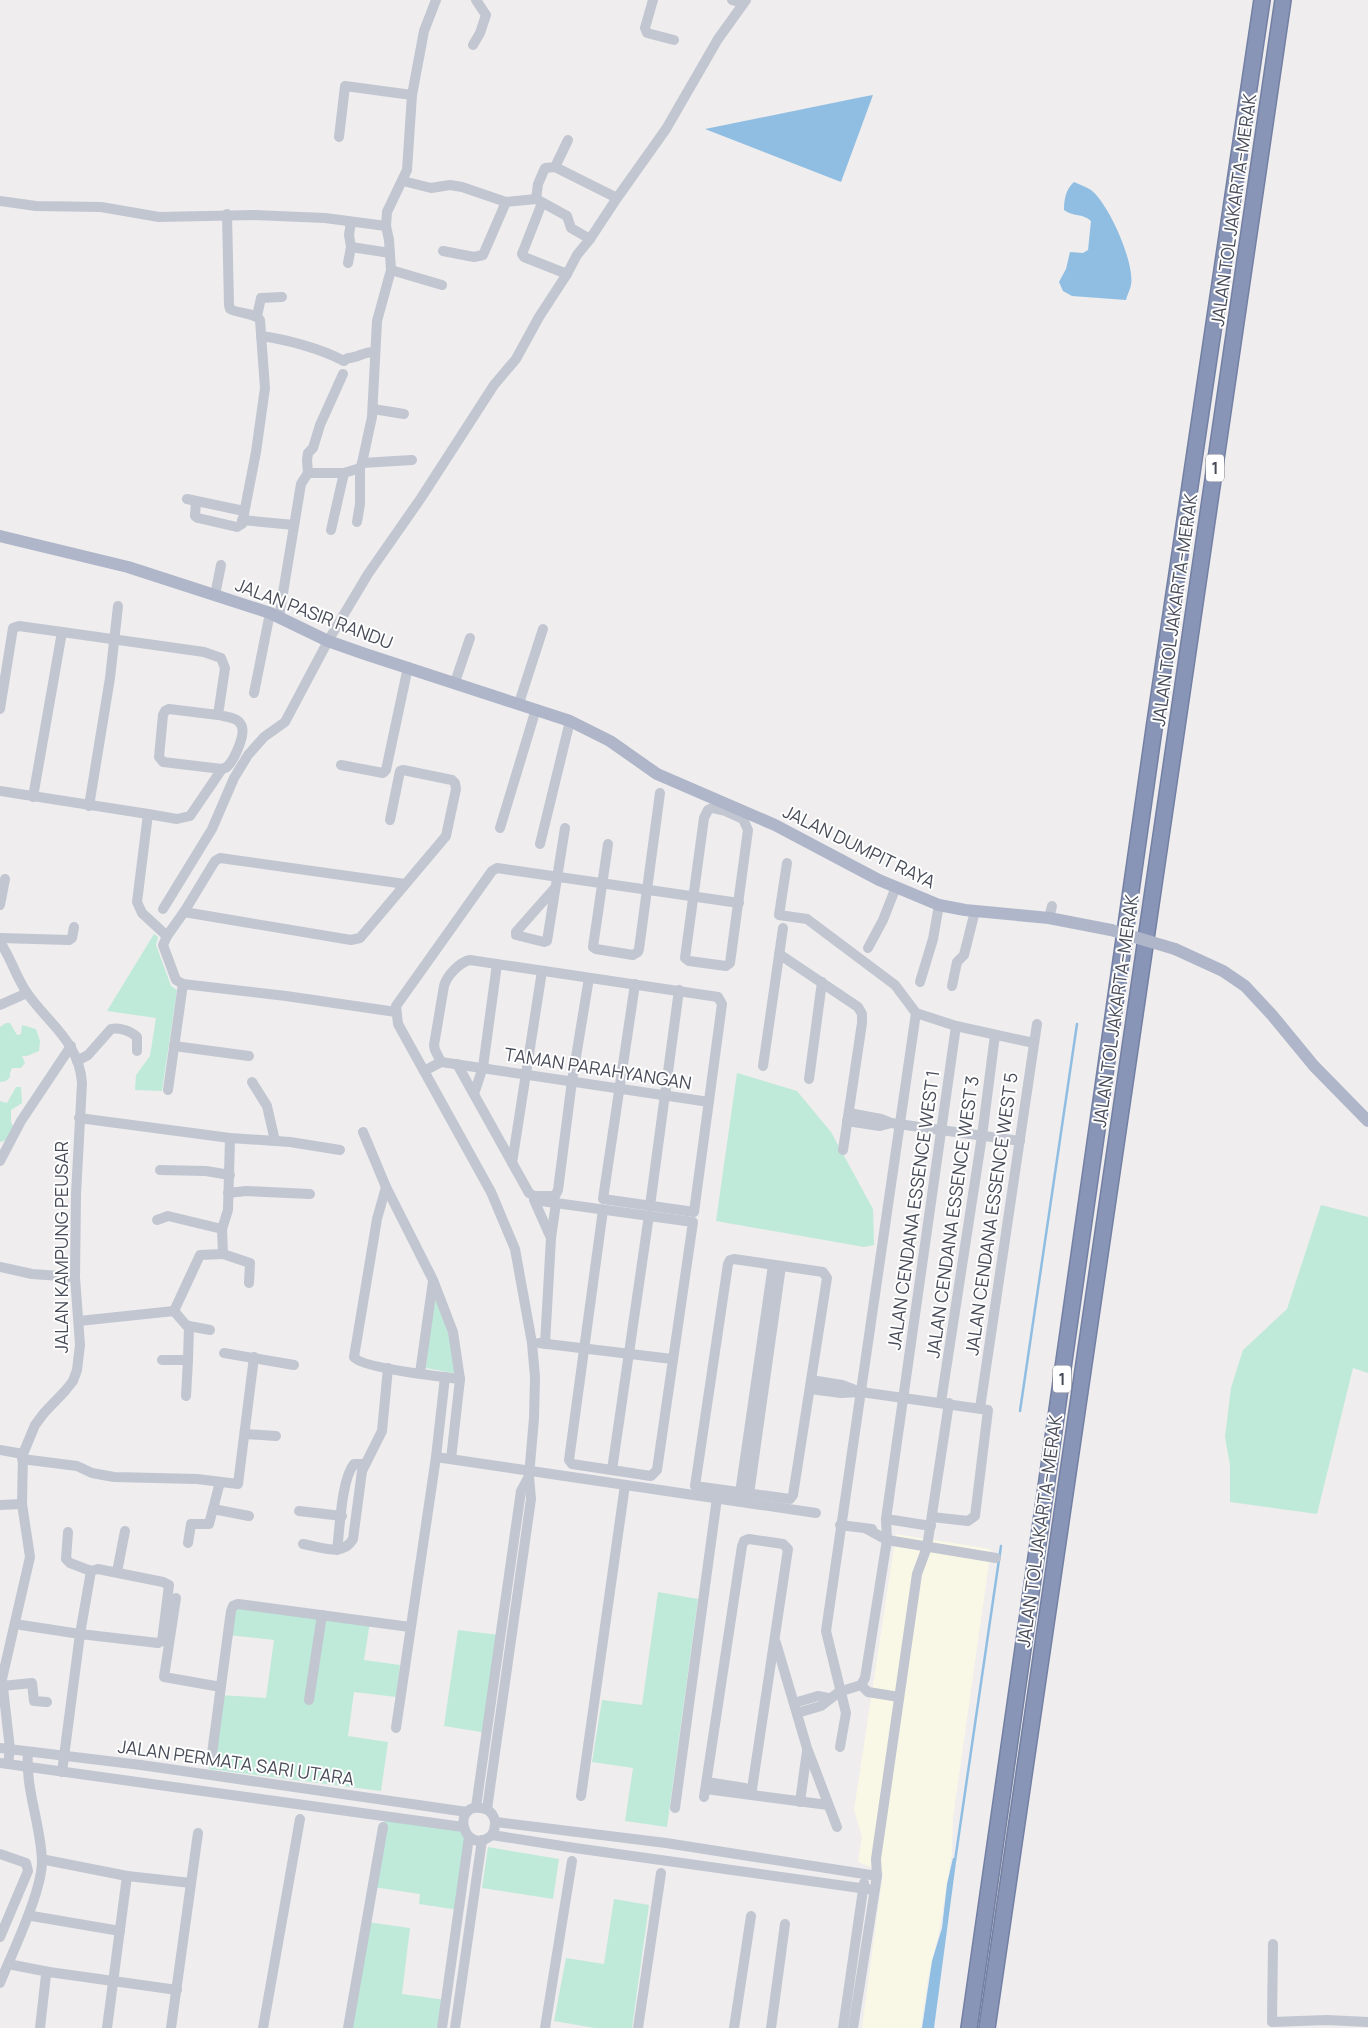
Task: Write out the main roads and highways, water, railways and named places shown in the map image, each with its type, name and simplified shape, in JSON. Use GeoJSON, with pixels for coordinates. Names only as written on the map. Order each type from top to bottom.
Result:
{"type":"FeatureCollection","features":[{"type":"Feature","properties":{"kind":"highway","name":"JALAN TOL JAKARTA–MERAK"},"geometry":{"type":"LineString","coordinates":[[969,2028],[1152,749],[1262,0]]}},
{"type":"Feature","properties":{"kind":"highway","name":"JALAN TOL JAKARTA–MERAK"},"geometry":{"type":"LineString","coordinates":[[987,2028],[1283,0]]}},
{"type":"Feature","properties":{"kind":"main road","name":"JALAN PASIR RANDU"},"geometry":{"type":"LineString","coordinates":[[0,536],[128,567],[275,615],[328,641],[570,721],[610,741]]}},
{"type":"Feature","properties":{"kind":"main road","name":"JALAN DUMPIT RAYA"},"geometry":{"type":"LineString","coordinates":[[610,741],[657,774],[775,825],[827,854],[939,905],[975,911],[1050,912],[1175,949],[1223,971],[1245,986],[1272,1015],[1314,1066],[1368,1121]]}},
{"type":"Feature","properties":{"kind":"water"},"geometry":{"type":"Polygon","coordinates":[[[873,95],[841,182],[705,129],[862,97],[873,95]]]}},
{"type":"Feature","properties":{"kind":"water"},"geometry":{"type":"Polygon","coordinates":[[[1074,182],[1089,189],[1098,197],[1113,220],[1125,249],[1131,275],[1131,285],[1126,300],[1072,296],[1063,291],[1059,282],[1066,269],[1070,252],[1083,253],[1088,250],[1091,221],[1064,210],[1066,194],[1074,182]]]}},
{"type":"Feature","properties":{"kind":"water"},"geometry":{"type":"Polygon","coordinates":[[[953,1858],[956,1858],[956,1862],[934,2028],[922,2028],[932,1961],[942,1928],[947,1884],[953,1858]]]}},
{"type":"Feature","properties":{"kind":"waterway"},"geometry":{"type":"LineString","coordinates":[[1020,1411],[1077,1024]]}},
{"type":"Feature","properties":{"kind":"waterway"},"geometry":{"type":"LineString","coordinates":[[955,1861],[1001,1546]]}}]}
